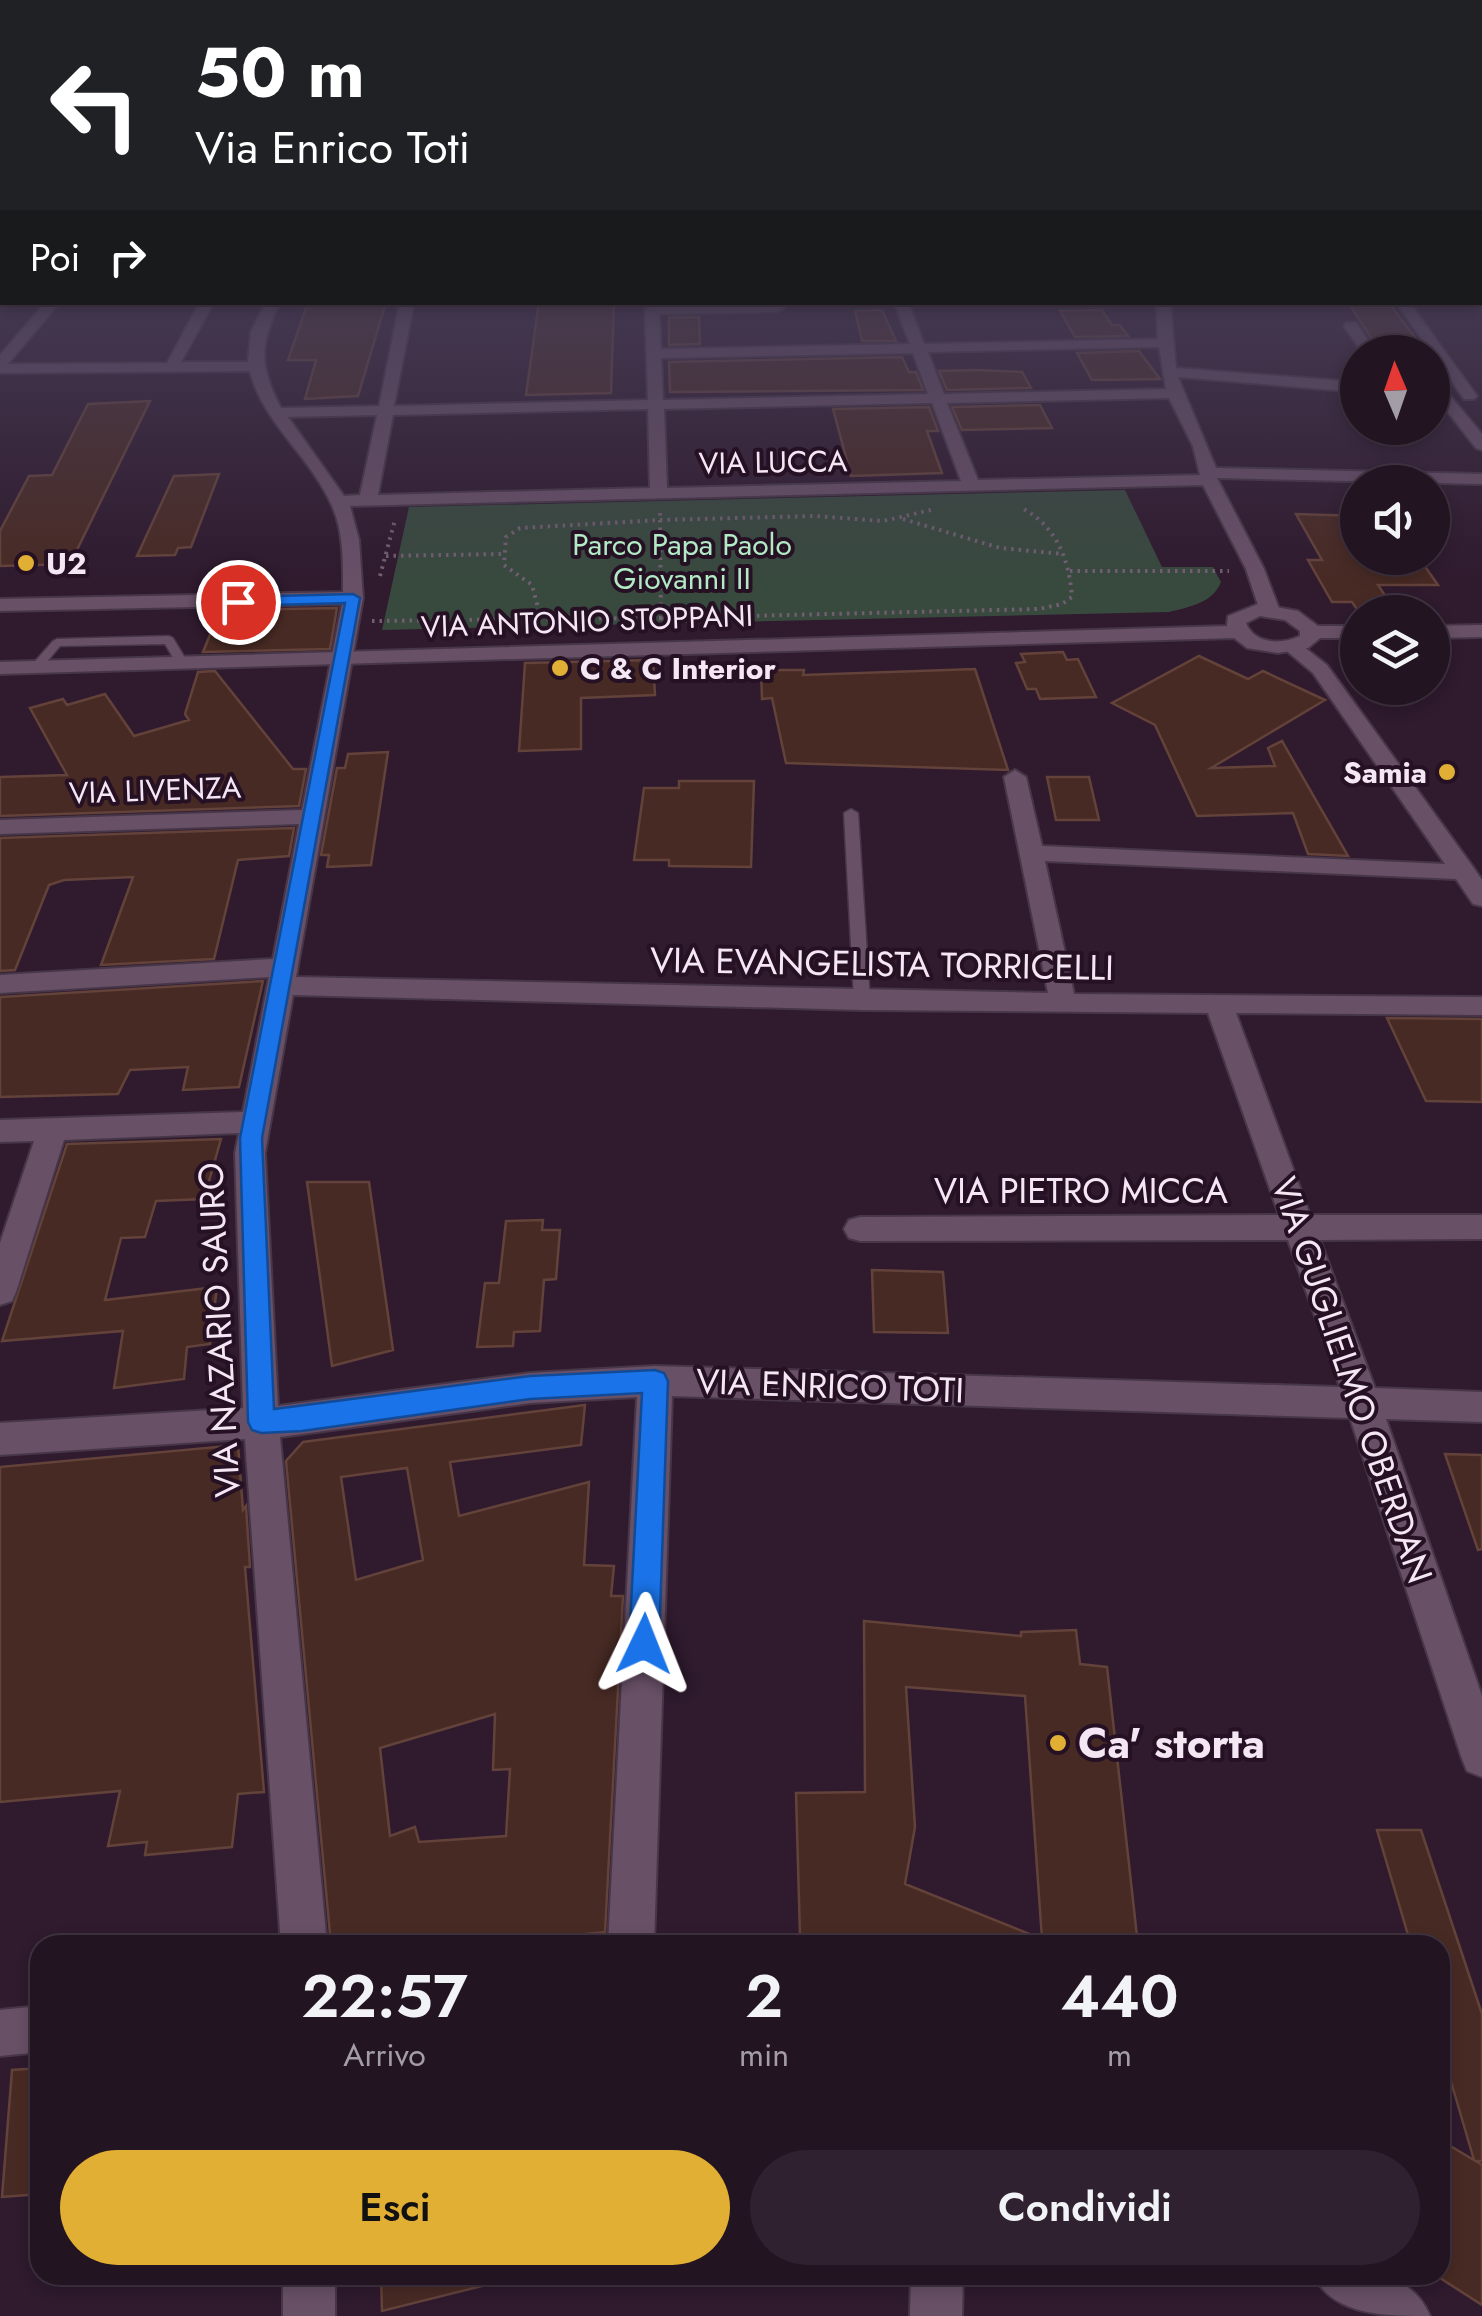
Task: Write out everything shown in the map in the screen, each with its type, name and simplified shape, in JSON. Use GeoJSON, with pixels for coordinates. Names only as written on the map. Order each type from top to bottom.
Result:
{"type":"FeatureCollection","features":[{"type":"Feature","properties":{"kind":"street"},"geometry":{"type":"LineString","coordinates":[[172,368],[175,363]]}},
{"type":"Feature","properties":{"kind":"street"},"geometry":{"type":"LineString","coordinates":[[368,500],[395,363]]}},
{"type":"Feature","properties":{"kind":"street"},"geometry":{"type":"LineString","coordinates":[[654,363],[659,492]]}},
{"type":"Feature","properties":{"kind":"street"},"geometry":{"type":"LineString","coordinates":[[924,363],[972,484]]}},
{"type":"Feature","properties":{"kind":"street"},"geometry":{"type":"LineString","coordinates":[[1168,363],[1175,393],[1209,477],[1256,569],[1270,610]]}},
{"type":"Feature","properties":{"kind":"street"},"geometry":{"type":"LineString","coordinates":[[1450,363],[1476,397]]}},
{"type":"Feature","properties":{"kind":"street"},"geometry":{"type":"LineString","coordinates":[[0,367],[257,366],[274,412],[338,501]]}},
{"type":"Feature","properties":{"kind":"street"},"geometry":{"type":"LineString","coordinates":[[1170,372],[1340,386]]}},
{"type":"Feature","properties":{"kind":"street"},"geometry":{"type":"LineString","coordinates":[[274,412],[1175,393]]}},
{"type":"Feature","properties":{"kind":"street"},"geometry":{"type":"LineString","coordinates":[[1450,395],[1476,397]]}},
{"type":"Feature","properties":{"kind":"street"},"geometry":{"type":"LineString","coordinates":[[1450,409],[1482,445]]}},
{"type":"Feature","properties":{"kind":"street","name":"VIA LUCCA"},"geometry":{"type":"LineString","coordinates":[[338,501],[1209,477],[1482,479]]}},
{"type":"Feature","properties":{"kind":"street","name":"VIA NAZARIO SAURO"},"geometry":{"type":"LineString","coordinates":[[303,1935],[261,1422],[250,1169],[254,1122],[353,598],[351,548],[338,501]]}},
{"type":"Feature","properties":{"kind":"street"},"geometry":{"type":"LineString","coordinates":[[0,604],[353,598]]}},
{"type":"Feature","properties":{"kind":"street"},"geometry":{"type":"LineString","coordinates":[[1311,632],[1305,643],[1292,647],[1264,646],[1237,632],[1235,620],[1240,615],[1270,610],[1300,619],[1311,632],[1340,632]]}},
{"type":"Feature","properties":{"kind":"street"},"geometry":{"type":"LineString","coordinates":[[1450,632],[1482,631]]}},
{"type":"Feature","properties":{"kind":"street","name":"VIA ANTONIO STOPPANI"},"geometry":{"type":"LineString","coordinates":[[0,668],[1237,632]]}},
{"type":"Feature","properties":{"kind":"street"},"geometry":{"type":"LineString","coordinates":[[1292,647],[1320,669],[1482,898]]}},
{"type":"Feature","properties":{"kind":"street"},"geometry":{"type":"LineString","coordinates":[[1015,778],[1063,1004]]}},
{"type":"Feature","properties":{"kind":"street","name":"VIA LIVENZA"},"geometry":{"type":"LineString","coordinates":[[0,828],[311,817]]}},
{"type":"Feature","properties":{"kind":"street"},"geometry":{"type":"LineString","coordinates":[[1031,853],[1464,872]]}},
{"type":"Feature","properties":{"kind":"street","name":"VIA EVANGELISTA TORRICELLI"},"geometry":{"type":"LineString","coordinates":[[0,984],[282,976],[862,1001],[1482,1006]]}},
{"type":"Feature","properties":{"kind":"street","name":"VIA GUGLIELMO OBERDAN"},"geometry":{"type":"LineString","coordinates":[[1219,1005],[1363,1404],[1482,1756]]}},
{"type":"Feature","properties":{"kind":"street"},"geometry":{"type":"LineString","coordinates":[[0,1131],[254,1122]]}},
{"type":"Feature","properties":{"kind":"street"},"geometry":{"type":"LineString","coordinates":[[0,1292],[54,1129]]}},
{"type":"Feature","properties":{"kind":"street","name":"VIA PIETRO MICCA"},"geometry":{"type":"LineString","coordinates":[[860,1229],[1482,1227]]}},
{"type":"Feature","properties":{"kind":"street"},"geometry":{"type":"LineString","coordinates":[[631,1935],[655,1381]]}},
{"type":"Feature","properties":{"kind":"street","name":"VIA ENRICO TOTI"},"geometry":{"type":"LineString","coordinates":[[0,1439],[302,1420],[530,1388],[655,1381],[1482,1407]]}},
{"type":"Feature","properties":{"kind":"street"},"geometry":{"type":"LineString","coordinates":[[0,2033],[30,2030]]}},
{"type":"Feature","properties":{"kind":"street"},"geometry":{"type":"LineString","coordinates":[[309,2285],[309,2316]]}},
{"type":"Feature","properties":{"kind":"street"},"geometry":{"type":"LineString","coordinates":[[936,2316],[937,2285]]}},
{"type":"Feature","properties":{"kind":"street"},"geometry":{"type":"LineString","coordinates":[[1355,2285],[1404,2316]]}},
{"type":"Feature","properties":{"kind":"lane"},"geometry":{"type":"LineString","coordinates":[[851,813],[862,1001]]}},
{"type":"Feature","properties":{"kind":"path"},"geometry":{"type":"LineString","coordinates":[[400,499],[386,556],[503,554]]}},
{"type":"Feature","properties":{"kind":"path"},"geometry":{"type":"LineString","coordinates":[[369,621],[1038,609],[1062,604],[1072,596],[1070,571],[1063,554],[1045,521],[1010,504]]}},
{"type":"Feature","properties":{"kind":"path"},"geometry":{"type":"LineString","coordinates":[[541,619],[532,585],[507,570],[503,554],[506,537],[520,528],[660,520],[902,518],[945,507]]}},
{"type":"Feature","properties":{"kind":"path"},"geometry":{"type":"LineString","coordinates":[[902,518],[1000,548],[1063,554]]}},
{"type":"Feature","properties":{"kind":"path"},"geometry":{"type":"LineString","coordinates":[[660,520],[661,618]]}},
{"type":"Feature","properties":{"kind":"path"},"geometry":{"type":"LineString","coordinates":[[1070,571],[1230,571]]}},
{"type":"Feature","properties":{"kind":"green space","name":"Parco Papa Paolo Giovanni II"},"geometry":{"type":"Polygon","coordinates":[[[1125,490],[1162,567],[1213,567],[1221,582],[1212,595],[1200,603],[1169,612],[382,630],[409,507],[1125,490]]]}},
{"type":"Feature","properties":{"kind":"building"},"geometry":{"type":"Polygon","coordinates":[[[315,363],[368,363],[358,396],[305,399],[315,363]]]}},
{"type":"Feature","properties":{"kind":"building"},"geometry":{"type":"Polygon","coordinates":[[[530,363],[612,363],[611,393],[526,395],[530,363]]]}},
{"type":"Feature","properties":{"kind":"building"},"geometry":{"type":"Polygon","coordinates":[[[669,363],[905,363],[909,372],[916,372],[923,390],[670,392],[669,363]]]}},
{"type":"Feature","properties":{"kind":"building"},"geometry":{"type":"Polygon","coordinates":[[[1083,363],[1148,363],[1160,379],[1092,380],[1083,363]]]}},
{"type":"Feature","properties":{"kind":"building"},"geometry":{"type":"Polygon","coordinates":[[[939,371],[1022,372],[1031,388],[947,390],[939,371]]]}},
{"type":"Feature","properties":{"kind":"building"},"geometry":{"type":"Polygon","coordinates":[[[150,401],[70,564],[0,566],[0,531],[29,476],[52,475],[88,404],[150,401]]]}},
{"type":"Feature","properties":{"kind":"building"},"geometry":{"type":"Polygon","coordinates":[[[1040,405],[1052,428],[962,430],[952,407],[1040,405]]]}},
{"type":"Feature","properties":{"kind":"building"},"geometry":{"type":"Polygon","coordinates":[[[929,407],[938,431],[927,431],[942,473],[851,476],[833,409],[929,407]]]}},
{"type":"Feature","properties":{"kind":"building"},"geometry":{"type":"Polygon","coordinates":[[[219,474],[191,547],[178,548],[175,555],[137,556],[174,476],[219,474]]]}},
{"type":"Feature","properties":{"kind":"building"},"geometry":{"type":"Polygon","coordinates":[[[1296,514],[1340,515],[1340,575],[1431,575],[1438,585],[1378,585],[1385,595],[1340,595],[1340,602],[1332,602],[1308,560],[1322,560],[1296,514]]]}},
{"type":"Feature","properties":{"kind":"building"},"geometry":{"type":"Polygon","coordinates":[[[337,608],[330,649],[203,652],[220,610],[337,608]]]}},
{"type":"Feature","properties":{"kind":"building"},"geometry":{"type":"Polygon","coordinates":[[[1063,652],[1067,660],[1078,659],[1096,697],[1040,699],[1036,689],[1027,689],[1016,663],[1025,662],[1021,654],[1063,652]]]}},
{"type":"Feature","properties":{"kind":"building"},"geometry":{"type":"Polygon","coordinates":[[[1199,656],[1248,679],[1263,671],[1325,700],[1211,768],[1275,766],[1268,748],[1282,741],[1348,856],[1308,854],[1293,813],[1197,816],[1155,725],[1112,703],[1199,656]]]}},
{"type":"Feature","properties":{"kind":"building"},"geometry":{"type":"Polygon","coordinates":[[[653,660],[655,695],[581,698],[581,749],[519,751],[525,663],[653,660]]]}},
{"type":"Feature","properties":{"kind":"building"},"geometry":{"type":"Polygon","coordinates":[[[975,669],[1008,770],[786,763],[772,698],[762,699],[761,670],[804,670],[803,675],[975,669]]]}},
{"type":"Feature","properties":{"kind":"building"},"geometry":{"type":"Polygon","coordinates":[[[215,671],[293,769],[306,769],[299,806],[0,816],[0,777],[67,775],[30,708],[63,699],[67,705],[105,694],[134,736],[189,720],[185,714],[198,672],[215,671]]]}},
{"type":"Feature","properties":{"kind":"building"},"geometry":{"type":"Polygon","coordinates":[[[388,752],[371,865],[327,867],[329,855],[321,855],[337,768],[345,768],[348,754],[388,752]]]}},
{"type":"Feature","properties":{"kind":"building"},"geometry":{"type":"Polygon","coordinates":[[[1047,777],[1089,777],[1099,820],[1056,820],[1047,777]]]}},
{"type":"Feature","properties":{"kind":"building"},"geometry":{"type":"Polygon","coordinates":[[[679,781],[754,781],[751,867],[669,866],[669,860],[634,860],[644,788],[679,788],[679,781]]]}},
{"type":"Feature","properties":{"kind":"building"},"geometry":{"type":"Polygon","coordinates":[[[294,828],[289,856],[238,860],[214,959],[101,965],[133,877],[64,880],[49,885],[15,970],[0,971],[0,838],[294,828]]]}},
{"type":"Feature","properties":{"kind":"building"},"geometry":{"type":"Polygon","coordinates":[[[263,981],[239,1087],[183,1090],[188,1067],[130,1070],[118,1094],[0,1097],[0,997],[263,981]]]}},
{"type":"Feature","properties":{"kind":"building"},"geometry":{"type":"Polygon","coordinates":[[[1387,1018],[1482,1019],[1482,1102],[1426,1101],[1387,1018]]]}},
{"type":"Feature","properties":{"kind":"building"},"geometry":{"type":"Polygon","coordinates":[[[221,1139],[204,1199],[156,1201],[145,1237],[121,1238],[105,1300],[217,1287],[210,1344],[187,1347],[184,1379],[114,1388],[123,1331],[2,1341],[67,1144],[221,1139]]]}},
{"type":"Feature","properties":{"kind":"building"},"geometry":{"type":"Polygon","coordinates":[[[307,1182],[369,1182],[393,1350],[332,1366],[307,1182]]]}},
{"type":"Feature","properties":{"kind":"building"},"geometry":{"type":"Polygon","coordinates":[[[543,1220],[542,1230],[560,1230],[556,1279],[544,1280],[540,1331],[514,1332],[513,1346],[477,1347],[485,1283],[499,1283],[506,1221],[543,1220]]]}},
{"type":"Feature","properties":{"kind":"building"},"geometry":{"type":"Polygon","coordinates":[[[872,1270],[943,1272],[948,1333],[874,1332],[872,1270]]]}},
{"type":"Feature","properties":{"kind":"building"},"geometry":{"type":"Polygon","coordinates":[[[585,1405],[581,1445],[450,1462],[459,1516],[589,1482],[584,1565],[614,1566],[611,1596],[623,1596],[605,1932],[330,1935],[286,1461],[303,1442],[585,1405]],[[407,1468],[341,1477],[356,1580],[423,1560],[407,1468]],[[495,1714],[380,1748],[390,1836],[415,1827],[419,1842],[506,1836],[510,1769],[493,1770],[495,1714]]]}},
{"type":"Feature","properties":{"kind":"building"},"geometry":{"type":"Polygon","coordinates":[[[238,1445],[243,1510],[246,1506],[250,1567],[245,1567],[264,1792],[238,1794],[232,1847],[145,1855],[147,1842],[108,1846],[120,1791],[0,1802],[0,1467],[238,1445]]]}},
{"type":"Feature","properties":{"kind":"building"},"geometry":{"type":"Polygon","coordinates":[[[1445,1454],[1482,1455],[1482,1549],[1478,1550],[1445,1454]]]}},
{"type":"Feature","properties":{"kind":"building","name":"Ca' storta"},"geometry":{"type":"Polygon","coordinates":[[[864,1621],[1021,1636],[1021,1632],[1076,1630],[1080,1664],[1107,1667],[1137,1935],[1042,1935],[1025,1696],[906,1687],[915,1827],[905,1884],[1032,1935],[800,1935],[796,1793],[865,1792],[864,1621]]]}},
{"type":"Feature","properties":{"kind":"building"},"geometry":{"type":"Polygon","coordinates":[[[1377,1830],[1421,1830],[1482,2014],[1482,2161],[1476,2161],[1482,2165],[1482,2305],[1450,2284],[1450,2146],[1474,2160],[1450,2078],[1450,1935],[1408,1935],[1377,1830]]]}},
{"type":"Feature","properties":{"kind":"building"},"geometry":{"type":"Polygon","coordinates":[[[30,2069],[30,2195],[2,2197],[12,2070],[30,2069]]]}},
{"type":"Feature","properties":{"kind":"building"},"geometry":{"type":"Polygon","coordinates":[[[381,2285],[486,2285],[382,2311],[381,2285]]]}},
{"type":"Feature","properties":{"kind":"place","name":"U2"},"geometry":{"type":"Point","coordinates":[26,563]}},
{"type":"Feature","properties":{"kind":"place","name":"C & C Interior"},"geometry":{"type":"Point","coordinates":[560,668]}},
{"type":"Feature","properties":{"kind":"place","name":"Samia"},"geometry":{"type":"Point","coordinates":[1447,772]}},
{"type":"Feature","properties":{"kind":"place","name":"Ca' storta"},"geometry":{"type":"Point","coordinates":[1058,1743]}},
{"type":"Feature","properties":{"kind":"route"},"geometry":{"type":"LineString","coordinates":[[238,602],[353,598],[251,1138],[261,1422],[302,1420],[530,1388],[655,1381],[644,1644]]}}]}
